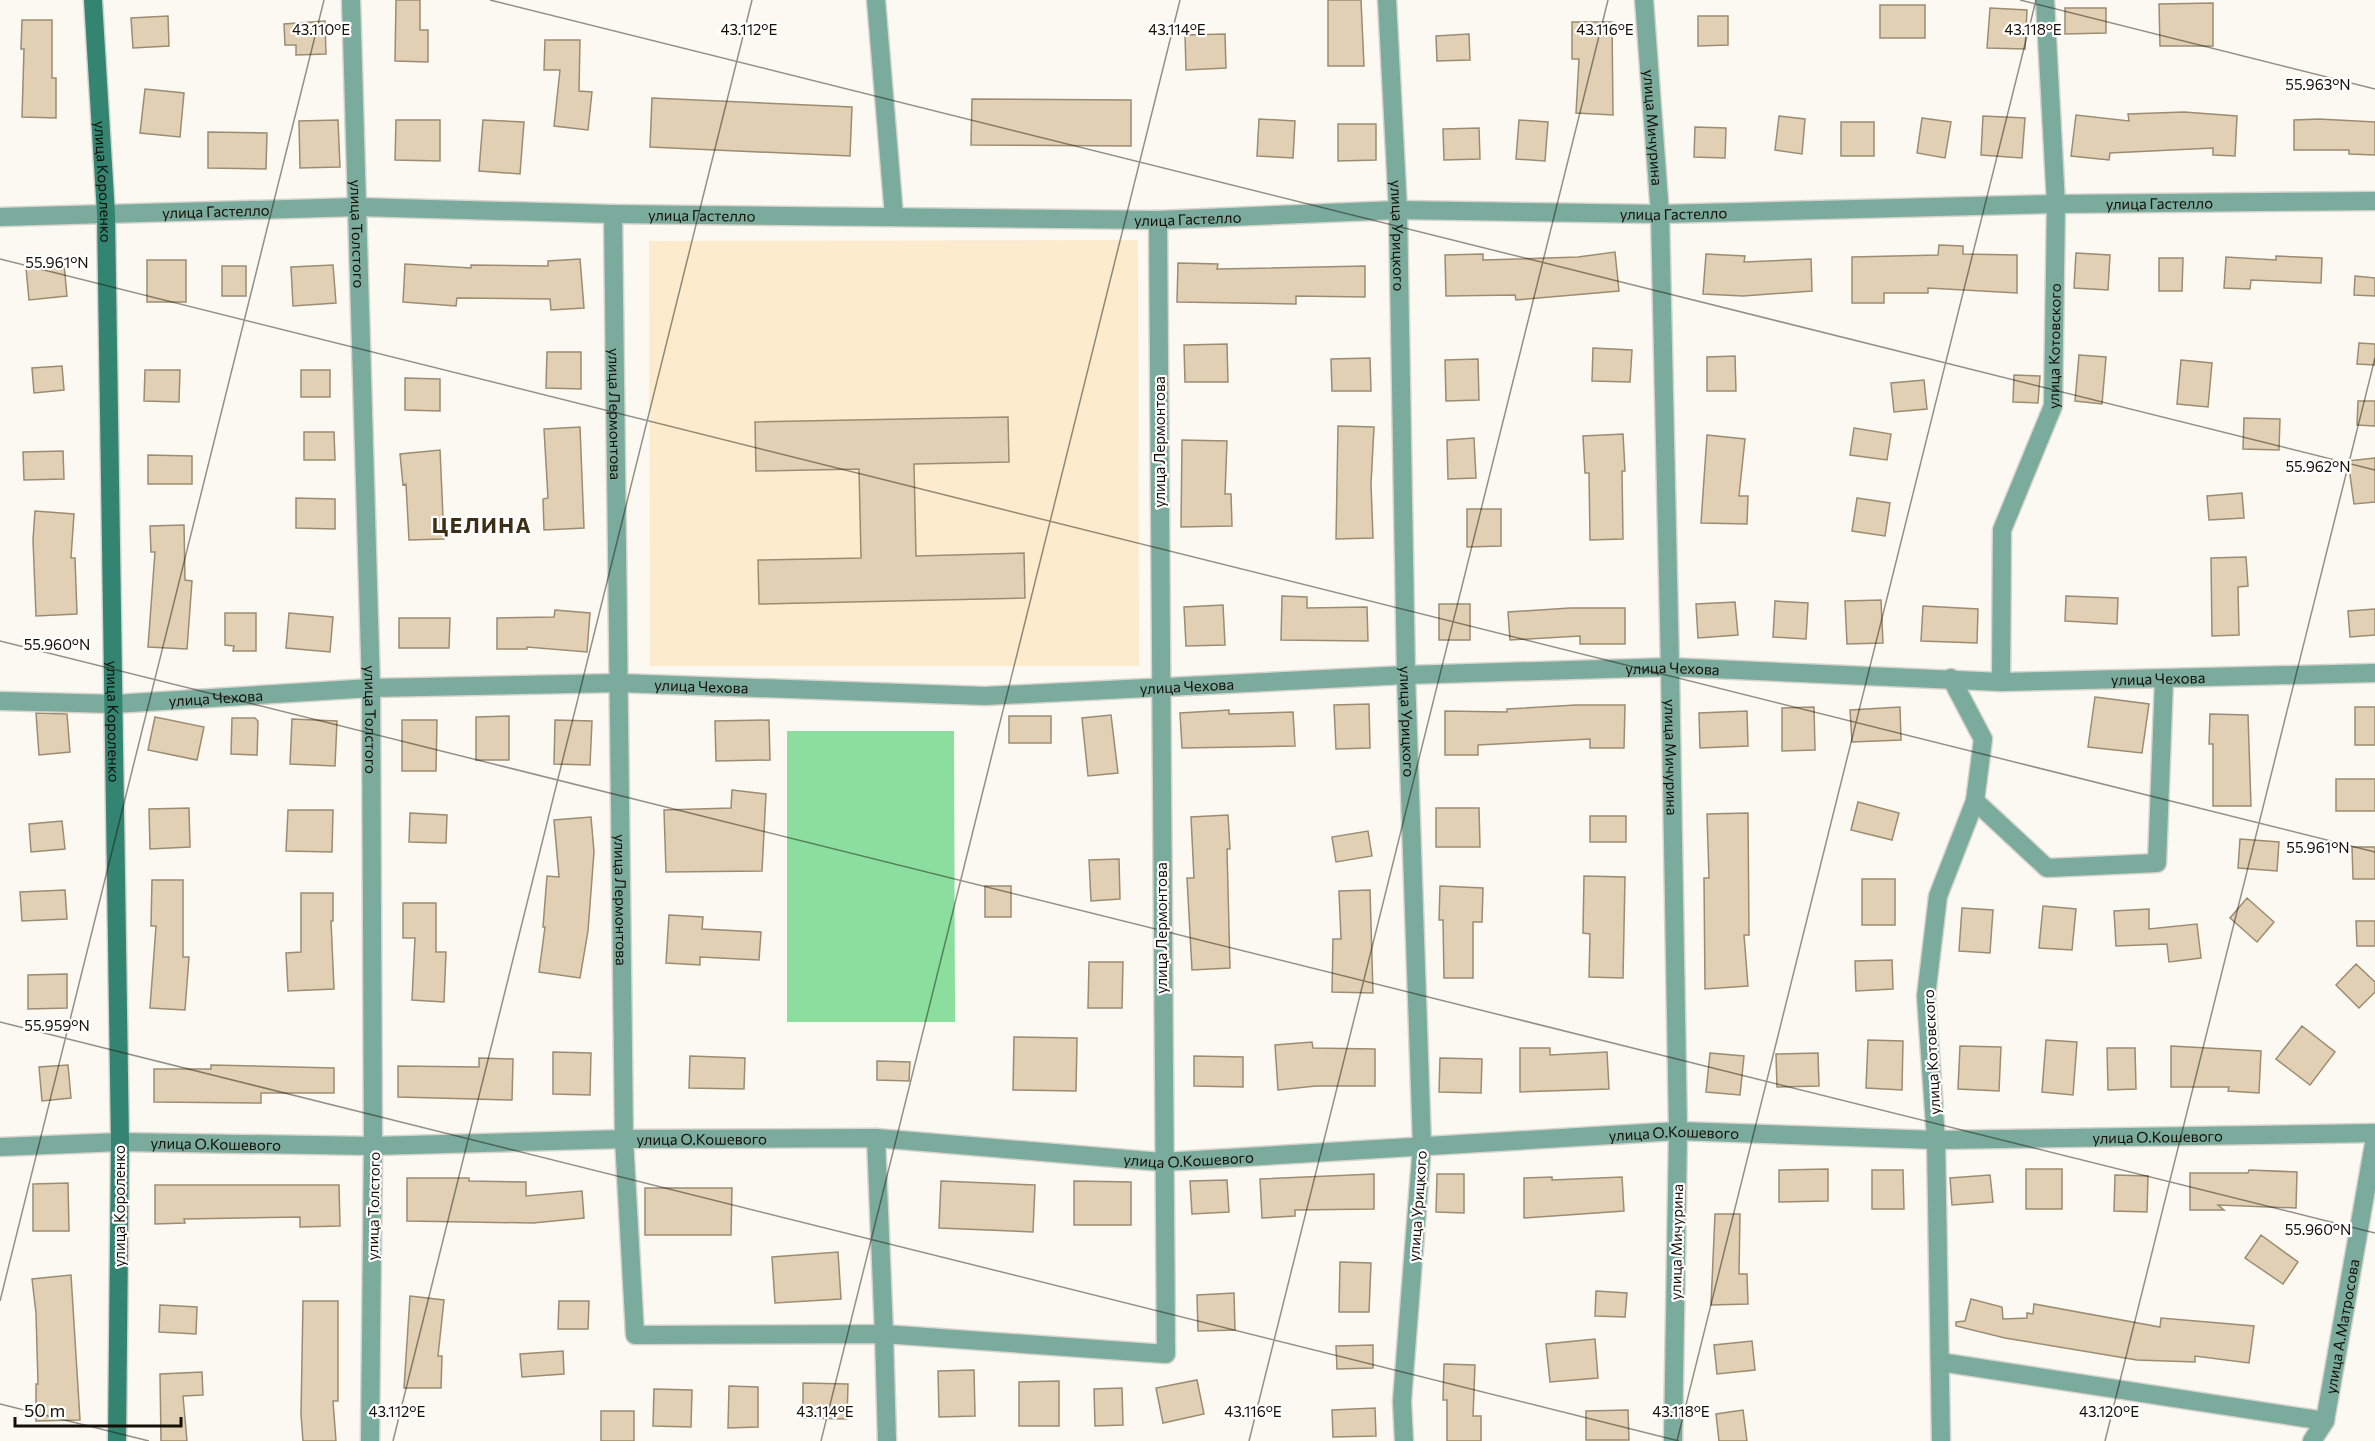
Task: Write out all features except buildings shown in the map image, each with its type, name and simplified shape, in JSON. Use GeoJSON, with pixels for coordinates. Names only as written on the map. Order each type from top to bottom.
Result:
{"type":"FeatureCollection","features":[{"type":"Feature","properties":{"kind":"street","name":"улица Короленко"},"geometry":{"type":"LineString","coordinates":[[93,0],[106,214],[120,1142],[117,1441]]}},
{"type":"Feature","properties":{"kind":"street","name":"улица Толстого"},"geometry":{"type":"LineString","coordinates":[[351,0],[371,688],[373,1146],[370,1441]]}},
{"type":"Feature","properties":{"kind":"street"},"geometry":{"type":"LineString","coordinates":[[876,0],[894,216]]}},
{"type":"Feature","properties":{"kind":"street","name":"улица Урицкого"},"geometry":{"type":"LineString","coordinates":[[1387,0],[1398,210],[1406,675],[1422,1145],[1402,1401],[1404,1441]]}},
{"type":"Feature","properties":{"kind":"street","name":"улица Мичурина"},"geometry":{"type":"LineString","coordinates":[[1644,0],[1660,214],[1670,667],[1678,1131],[1673,1441]]}},
{"type":"Feature","properties":{"kind":"street","name":"улица Котовского"},"geometry":{"type":"LineString","coordinates":[[2001,682],[2002,530],[2053,406],[2056,204],[2045,0]]}},
{"type":"Feature","properties":{"kind":"street","name":"улица Гастелло"},"geometry":{"type":"LineString","coordinates":[[0,216],[358,207],[613,214],[1158,220],[1398,210],[1660,214],[2056,204],[2375,201]]}},
{"type":"Feature","properties":{"kind":"street","name":"улица Лермонтова"},"geometry":{"type":"LineString","coordinates":[[613,214],[624,1139],[635,1335],[884,1334],[1166,1354],[1162,1162],[1158,220]]}},
{"type":"Feature","properties":{"kind":"street","name":"улица Чехова"},"geometry":{"type":"LineString","coordinates":[[0,701],[114,704],[371,688],[619,683],[985,696],[1406,675],[1670,667],[2001,682],[2164,680],[2375,673]]}},
{"type":"Feature","properties":{"kind":"street","name":"улица Котовского"},"geometry":{"type":"LineString","coordinates":[[1941,1441],[1936,1140],[1926,996],[1938,896],[1975,801],[1983,739],[1951,678]]}},
{"type":"Feature","properties":{"kind":"street"},"geometry":{"type":"LineString","coordinates":[[1975,801],[2047,868],[2157,863],[2164,680]]}},
{"type":"Feature","properties":{"kind":"street","name":"улица О.Кошевого"},"geometry":{"type":"LineString","coordinates":[[0,1147],[120,1142],[373,1146],[624,1139],[876,1138],[1162,1162],[1678,1131],[1936,1140],[2375,1133]]}},
{"type":"Feature","properties":{"kind":"street"},"geometry":{"type":"LineString","coordinates":[[876,1138],[887,1441]]}},
{"type":"Feature","properties":{"kind":"street","name":"улица А.Матросова"},"geometry":{"type":"LineString","coordinates":[[2312,1441],[2325,1421],[2375,1138]]}},
{"type":"Feature","properties":{"kind":"street"},"geometry":{"type":"LineString","coordinates":[[1940,1362],[2325,1421]]}},
{"type":"Feature","properties":{"kind":"shaded area"},"geometry":{"type":"Polygon","coordinates":[[[1138,240],[1139,666],[650,666],[649,241],[1138,240]]]}},
{"type":"Feature","properties":{"kind":"green space"},"geometry":{"type":"Polygon","coordinates":[[[787,731],[954,731],[955,1022],[787,1022],[787,731]]]}},
{"type":"Feature","properties":{"kind":"district","name":"ЦЕЛИНА"},"geometry":{"type":"Point","coordinates":[482,524]}}]}
